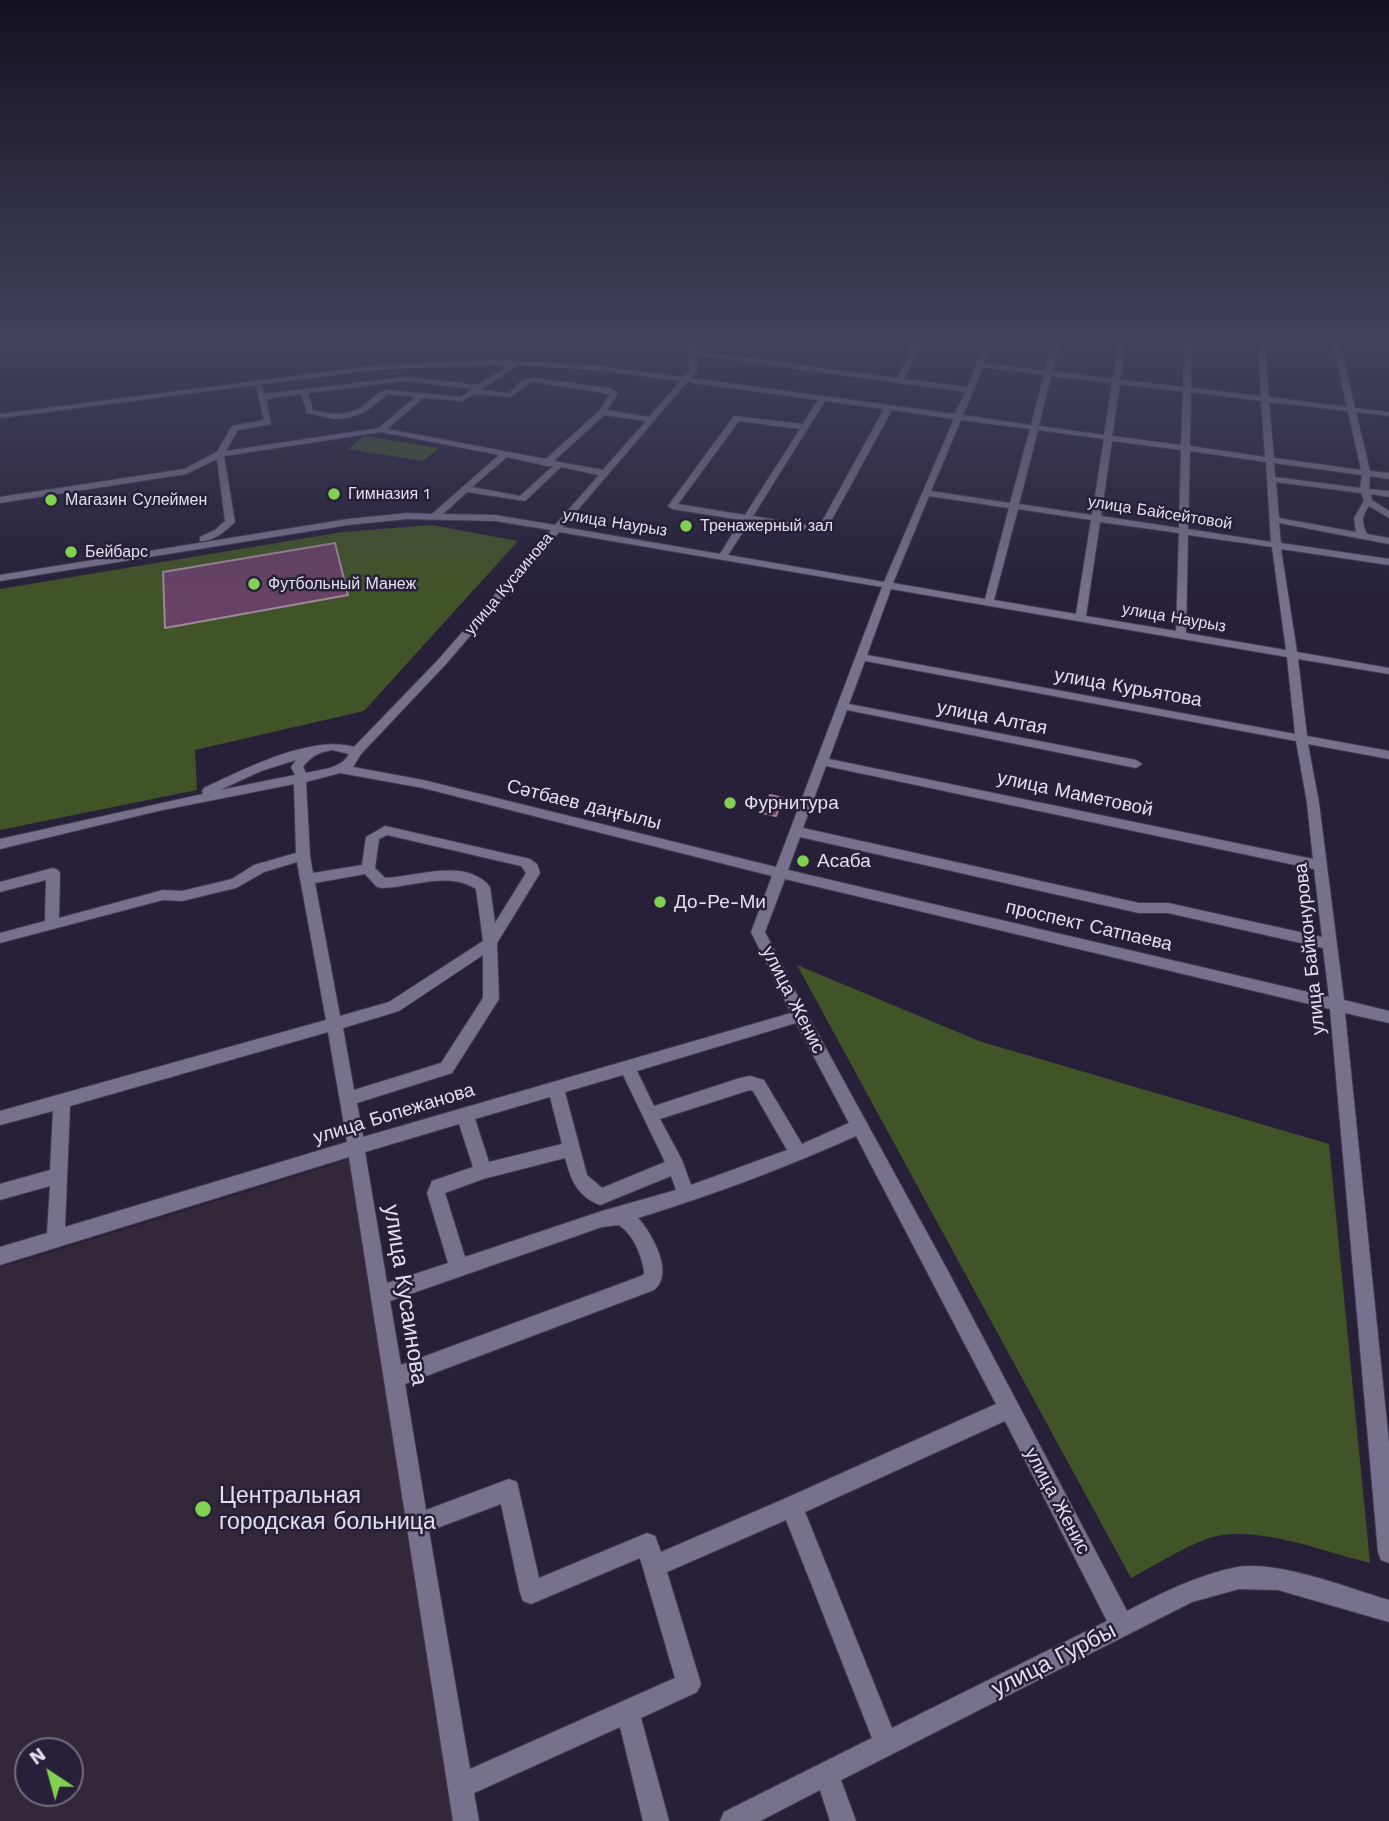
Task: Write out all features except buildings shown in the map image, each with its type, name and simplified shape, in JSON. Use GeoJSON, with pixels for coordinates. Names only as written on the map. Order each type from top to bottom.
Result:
{"type":"FeatureCollection","features":[{"type":"Feature","properties":{"kind":"street"},"geometry":{"type":"LineString","coordinates":[[200,545],[203,538],[218,532],[230,522],[220,454],[234,429]]}},
{"type":"Feature","properties":{"kind":"street"},"geometry":{"type":"LineString","coordinates":[[547,463],[584,429]]}},
{"type":"Feature","properties":{"kind":"street","name":"улица Кусаинова"},"geometry":{"type":"LineString","coordinates":[[356,755],[442,662],[641,429]]}},
{"type":"Feature","properties":{"kind":"street"},"geometry":{"type":"LineString","coordinates":[[729,429],[672,504],[822,530],[877,429]]}},
{"type":"Feature","properties":{"kind":"street"},"geometry":{"type":"LineString","coordinates":[[723,556],[804,429]]}},
{"type":"Feature","properties":{"kind":"street","name":"улица Женис"},"geometry":{"type":"LineString","coordinates":[[953,429],[888,584],[758,932],[1122,1626]]}},
{"type":"Feature","properties":{"kind":"street"},"geometry":{"type":"LineString","coordinates":[[989,602],[1031,429]]}},
{"type":"Feature","properties":{"kind":"street"},"geometry":{"type":"LineString","coordinates":[[1047,429],[1389,476]]}},
{"type":"Feature","properties":{"kind":"street"},"geometry":{"type":"LineString","coordinates":[[1081,618],[1109,429]]}},
{"type":"Feature","properties":{"kind":"street"},"geometry":{"type":"LineString","coordinates":[[1181,635],[1186,429]]}},
{"type":"Feature","properties":{"kind":"street","name":"улица Байконурова"},"geometry":{"type":"LineString","coordinates":[[1267,429],[1276,545],[1289,613],[1301,738],[1337,1004],[1389,1552]]}},
{"type":"Feature","properties":{"kind":"street"},"geometry":{"type":"LineString","coordinates":[[1356,429],[1366,473],[1364,490],[1368,501],[1389,515]]}},
{"type":"Feature","properties":{"kind":"street"},"geometry":{"type":"LineString","coordinates":[[0,499],[186,471],[220,454],[381,430],[604,473]]}},
{"type":"Feature","properties":{"kind":"street"},"geometry":{"type":"LineString","coordinates":[[435,516],[506,453]]}},
{"type":"Feature","properties":{"kind":"street"},"geometry":{"type":"LineString","coordinates":[[466,489],[522,499],[558,466]]}},
{"type":"Feature","properties":{"kind":"street"},"geometry":{"type":"LineString","coordinates":[[1271,479],[1389,494]]}},
{"type":"Feature","properties":{"kind":"street","name":"улица Байсейтовой"},"geometry":{"type":"LineString","coordinates":[[926,494],[1389,562]]}},
{"type":"Feature","properties":{"kind":"street"},"geometry":{"type":"LineString","coordinates":[[1363,536],[1357,520],[1368,501]]}},
{"type":"Feature","properties":{"kind":"street","name":"улица Наурыз"},"geometry":{"type":"LineString","coordinates":[[0,578],[348,522],[435,516],[495,518],[1389,671]]}},
{"type":"Feature","properties":{"kind":"street"},"geometry":{"type":"LineString","coordinates":[[1275,520],[1389,541]]}},
{"type":"Feature","properties":{"kind":"street","name":"улица Курьятова"},"geometry":{"type":"LineString","coordinates":[[861,657],[1389,755]]}},
{"type":"Feature","properties":{"kind":"street","name":"улица Алтая"},"geometry":{"type":"LineString","coordinates":[[842,706],[1136,764]]}},
{"type":"Feature","properties":{"kind":"street"},"geometry":{"type":"LineString","coordinates":[[181,802],[257,768],[333,745],[385,722]]}},
{"type":"Feature","properties":{"kind":"street"},"geometry":{"type":"LineString","coordinates":[[333,745],[356,755],[360,764],[378,775]]}},
{"type":"Feature","properties":{"kind":"street"},"geometry":{"type":"LineString","coordinates":[[303,778],[298,767],[311,751]]}},
{"type":"Feature","properties":{"kind":"street"},"geometry":{"type":"LineString","coordinates":[[340,769],[356,755]]}},
{"type":"Feature","properties":{"kind":"street","name":"улица Маметовой"},"geometry":{"type":"LineString","coordinates":[[822,761],[1320,865]]}},
{"type":"Feature","properties":{"kind":"street"},"geometry":{"type":"LineString","coordinates":[[0,857],[0,844],[181,802],[340,769],[378,775]]}},
{"type":"Feature","properties":{"kind":"street","name":"Сәтбаев даңғылы"},"geometry":{"type":"LineString","coordinates":[[378,775],[780,873]]}},
{"type":"Feature","properties":{"kind":"street","name":"улица Кусаинова"},"geometry":{"type":"LineString","coordinates":[[303,778],[300,782],[303,856],[348,1099],[466,1821]]}},
{"type":"Feature","properties":{"kind":"street"},"geometry":{"type":"LineString","coordinates":[[0,1118],[394,1007],[490,943],[533,873],[532,866],[526,862],[386,830],[373,837],[368,869]]}},
{"type":"Feature","properties":{"kind":"street"},"geometry":{"type":"LineString","coordinates":[[795,831],[1139,908],[1168,908],[1330,944]]}},
{"type":"Feature","properties":{"kind":"street"},"geometry":{"type":"LineString","coordinates":[[0,938],[163,895],[182,896],[236,883],[258,868],[303,856]]}},
{"type":"Feature","properties":{"kind":"street"},"geometry":{"type":"LineString","coordinates":[[308,879],[368,869]]}},
{"type":"Feature","properties":{"kind":"street"},"geometry":{"type":"LineString","coordinates":[[348,1099],[446,1068],[491,999],[490,943],[483,887],[477,881],[448,874],[398,884],[382,883],[368,869]]}},
{"type":"Feature","properties":{"kind":"street"},"geometry":{"type":"LineString","coordinates":[[0,887],[53,873],[52,925]]}},
{"type":"Feature","properties":{"kind":"street","name":"проспект Сатпаева"},"geometry":{"type":"LineString","coordinates":[[780,873],[1389,1017]]}},
{"type":"Feature","properties":{"kind":"street","name":"улица Бопежанова"},"geometry":{"type":"LineString","coordinates":[[0,1256],[356,1147],[800,1016]]}},
{"type":"Feature","properties":{"kind":"street"},"geometry":{"type":"LineString","coordinates":[[627,1067],[676,1166],[686,1195]]}},
{"type":"Feature","properties":{"kind":"street"},"geometry":{"type":"LineString","coordinates":[[650,1115],[740,1085],[758,1085],[798,1154]]}},
{"type":"Feature","properties":{"kind":"street"},"geometry":{"type":"LineString","coordinates":[[556,1088],[579,1179],[600,1197],[676,1166]]}},
{"type":"Feature","properties":{"kind":"street"},"geometry":{"type":"LineString","coordinates":[[56,1239],[62,1101]]}},
{"type":"Feature","properties":{"kind":"street"},"geometry":{"type":"LineString","coordinates":[[465,1115],[483,1171]]}},
{"type":"Feature","properties":{"kind":"street"},"geometry":{"type":"LineString","coordinates":[[380,1295],[603,1219],[686,1195],[798,1154],[860,1126]]}},
{"type":"Feature","properties":{"kind":"street"},"geometry":{"type":"LineString","coordinates":[[458,1269],[436,1193],[443,1183],[571,1149]]}},
{"type":"Feature","properties":{"kind":"street"},"geometry":{"type":"LineString","coordinates":[[0,1192],[59,1175]]}},
{"type":"Feature","properties":{"kind":"street"},"geometry":{"type":"LineString","coordinates":[[394,1378],[647,1283],[654,1278],[640,1234],[630,1222],[618,1216]]}},
{"type":"Feature","properties":{"kind":"street"},"geometry":{"type":"LineString","coordinates":[[654,1566],[1008,1409]]}},
{"type":"Feature","properties":{"kind":"street"},"geometry":{"type":"LineString","coordinates":[[418,1524],[509,1490],[531,1593],[647,1544],[689,1684],[461,1786]]}},
{"type":"Feature","properties":{"kind":"street"},"geometry":{"type":"LineString","coordinates":[[792,1507],[886,1744]]}},
{"type":"Feature","properties":{"kind":"street","name":"улица Гурбы"},"geometry":{"type":"LineString","coordinates":[[733,1821],[1189,1592],[1239,1578],[1278,1578],[1389,1611]]}},
{"type":"Feature","properties":{"kind":"street"},"geometry":{"type":"LineString","coordinates":[[628,1712],[656,1821]]}},
{"type":"Feature","properties":{"kind":"street"},"geometry":{"type":"LineString","coordinates":[[827,1774],[843,1821]]}},
{"type":"Feature","properties":{"kind":"shaded area","name":"Центральная городская больница"},"geometry":{"type":"Polygon","coordinates":[[[352,1159],[453,1821],[0,1821],[0,1268],[352,1159]]]}},
{"type":"Feature","properties":{"kind":"green space"},"geometry":{"type":"Polygon","coordinates":[[[364,436],[439,448],[423,461],[348,449],[364,436]]]}},
{"type":"Feature","properties":{"kind":"green space"},"geometry":{"type":"Polygon","coordinates":[[[432,525],[518,541],[364,711],[195,750],[197,790],[0,830],[0,589],[343,532],[432,525]]]}},
{"type":"Feature","properties":{"kind":"green space"},"geometry":{"type":"Polygon","coordinates":[[[797,965],[979,1041],[1329,1144],[1370,1563],[1287,1540],[1242,1534],[1222,1535],[1195,1544],[1131,1578],[797,965]]]}},
{"type":"Feature","properties":{"kind":"place","name":"Гимназия 1"},"geometry":{"type":"Point","coordinates":[334,494]}},
{"type":"Feature","properties":{"kind":"place","name":"Магазин Сулеймен"},"geometry":{"type":"Point","coordinates":[51,500]}},
{"type":"Feature","properties":{"kind":"place","name":"Тренажерный зал"},"geometry":{"type":"Point","coordinates":[686,526]}},
{"type":"Feature","properties":{"kind":"place","name":"Бейбарс"},"geometry":{"type":"Point","coordinates":[71,552]}},
{"type":"Feature","properties":{"kind":"place","name":"Футбольный Манеж"},"geometry":{"type":"Point","coordinates":[254,584]}},
{"type":"Feature","properties":{"kind":"place","name":"Фурнитура"},"geometry":{"type":"Point","coordinates":[730,803]}},
{"type":"Feature","properties":{"kind":"place","name":"Асаба"},"geometry":{"type":"Point","coordinates":[803,861]}},
{"type":"Feature","properties":{"kind":"place","name":"До-Ре-Ми"},"geometry":{"type":"Point","coordinates":[660,902]}},
{"type":"Feature","properties":{"kind":"place","name":"Центральная городская больница"},"geometry":{"type":"Point","coordinates":[203,1509]}}]}
